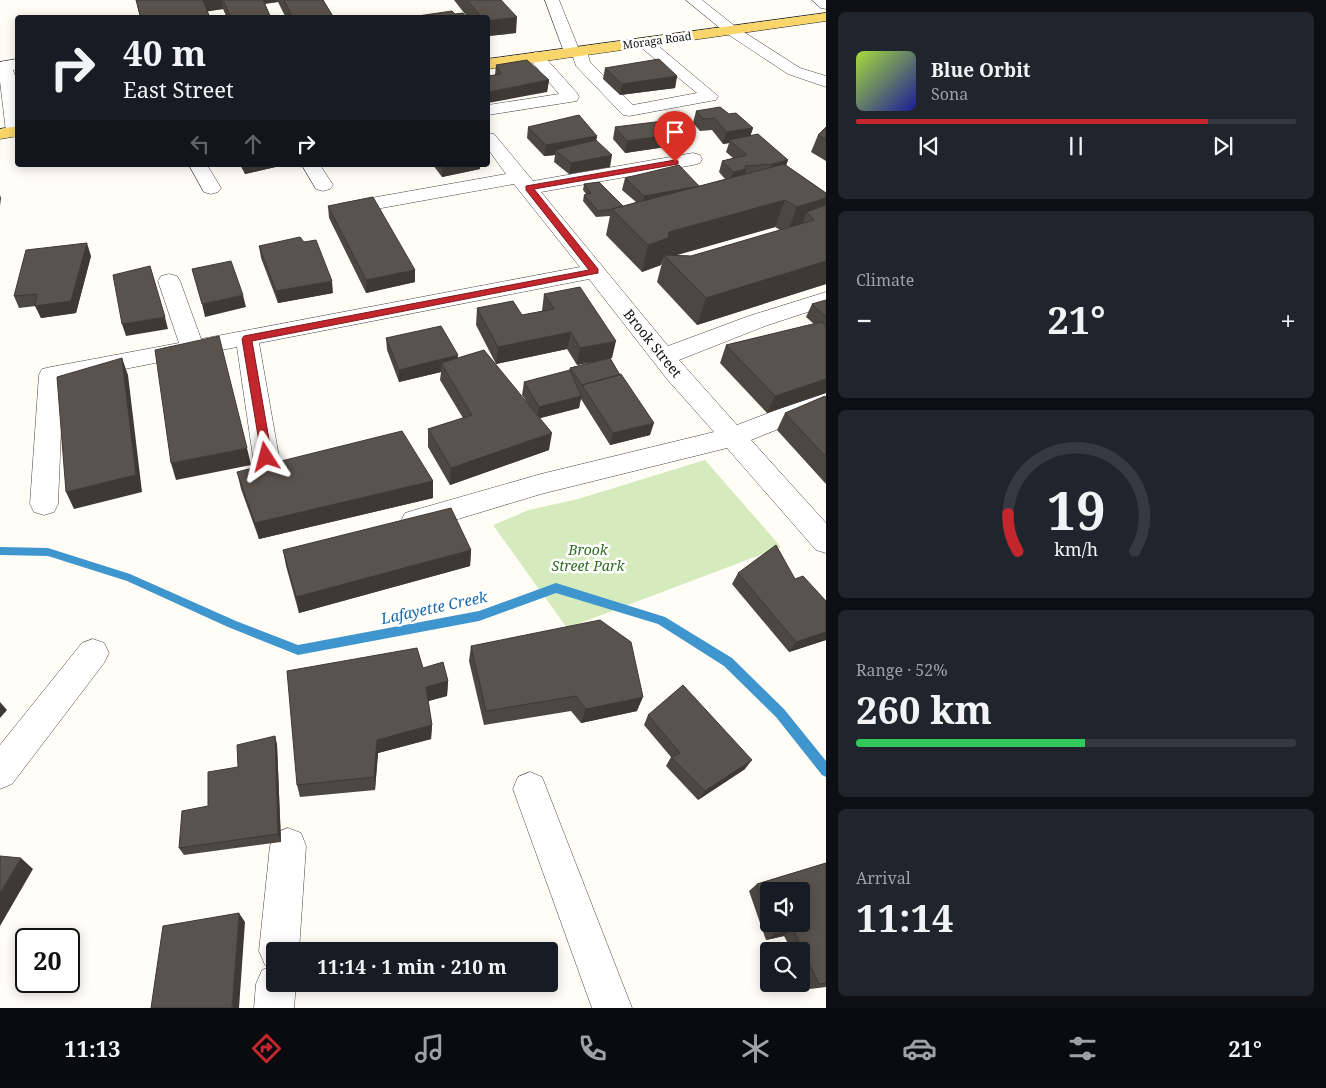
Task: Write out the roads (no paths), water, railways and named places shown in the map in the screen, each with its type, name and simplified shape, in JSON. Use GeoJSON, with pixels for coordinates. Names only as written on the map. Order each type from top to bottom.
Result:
{"type":"FeatureCollection","features":[{"type":"Feature","properties":{"kind":"main road","name":"Moraga Road"},"geometry":{"type":"LineString","coordinates":[[490,64],[826,17]]}},
{"type":"Feature","properties":{"kind":"street"},"geometry":{"type":"LineString","coordinates":[[552,0],[582,63],[629,111],[710,96],[644,42]]}},
{"type":"Feature","properties":{"kind":"street"},"geometry":{"type":"LineString","coordinates":[[693,0],[731,30],[794,71],[826,82]]}},
{"type":"Feature","properties":{"kind":"street"},"geometry":{"type":"LineString","coordinates":[[818,0],[826,5]]}},
{"type":"Feature","properties":{"kind":"street"},"geometry":{"type":"LineString","coordinates":[[490,110],[571,97],[536,57]]}},
{"type":"Feature","properties":{"kind":"street"},"geometry":{"type":"LineString","coordinates":[[11,78],[11,132]]}},
{"type":"Feature","properties":{"kind":"street","name":"Brook Street"},"geometry":{"type":"LineString","coordinates":[[490,140],[663,357],[826,542]]}},
{"type":"Feature","properties":{"kind":"street"},"geometry":{"type":"LineString","coordinates":[[343,209],[693,159]]}},
{"type":"Feature","properties":{"kind":"street"},"geometry":{"type":"LineString","coordinates":[[199,167],[211,188]]}},
{"type":"Feature","properties":{"kind":"street"},"geometry":{"type":"LineString","coordinates":[[312,167],[323,185]]}},
{"type":"Feature","properties":{"kind":"street"},"geometry":{"type":"LineString","coordinates":[[44,504],[51,375],[595,271]]}},
{"type":"Feature","properties":{"kind":"street"},"geometry":{"type":"LineString","coordinates":[[169,281],[193,349]]}},
{"type":"Feature","properties":{"kind":"street"},"geometry":{"type":"LineString","coordinates":[[663,357],[757,321],[826,299]]}},
{"type":"Feature","properties":{"kind":"street"},"geometry":{"type":"LineString","coordinates":[[247,339],[266,457]]}},
{"type":"Feature","properties":{"kind":"street"},"geometry":{"type":"LineString","coordinates":[[389,527],[446,513],[541,484],[733,437],[826,400]]}},
{"type":"Feature","properties":{"kind":"street"},"geometry":{"type":"LineString","coordinates":[[0,772],[93,653]]}},
{"type":"Feature","properties":{"kind":"street"},"geometry":{"type":"LineString","coordinates":[[530,790],[612,1008]]}},
{"type":"Feature","properties":{"kind":"street"},"geometry":{"type":"LineString","coordinates":[[280,942],[288,846]]}},
{"type":"Feature","properties":{"kind":"street"},"geometry":{"type":"LineString","coordinates":[[274,1008],[275,992]]}},
{"type":"Feature","properties":{"kind":"waterway","name":"Lafayette Creek"},"geometry":{"type":"LineString","coordinates":[[0,551],[48,552],[130,578],[232,624],[298,650],[479,616],[556,588],[661,620],[728,662],[780,713],[826,771]]}},
{"type":"Feature","properties":{"kind":"park label","name":"Brook Street Park"},"geometry":{"type":"Point","coordinates":[588,558]}}]}
